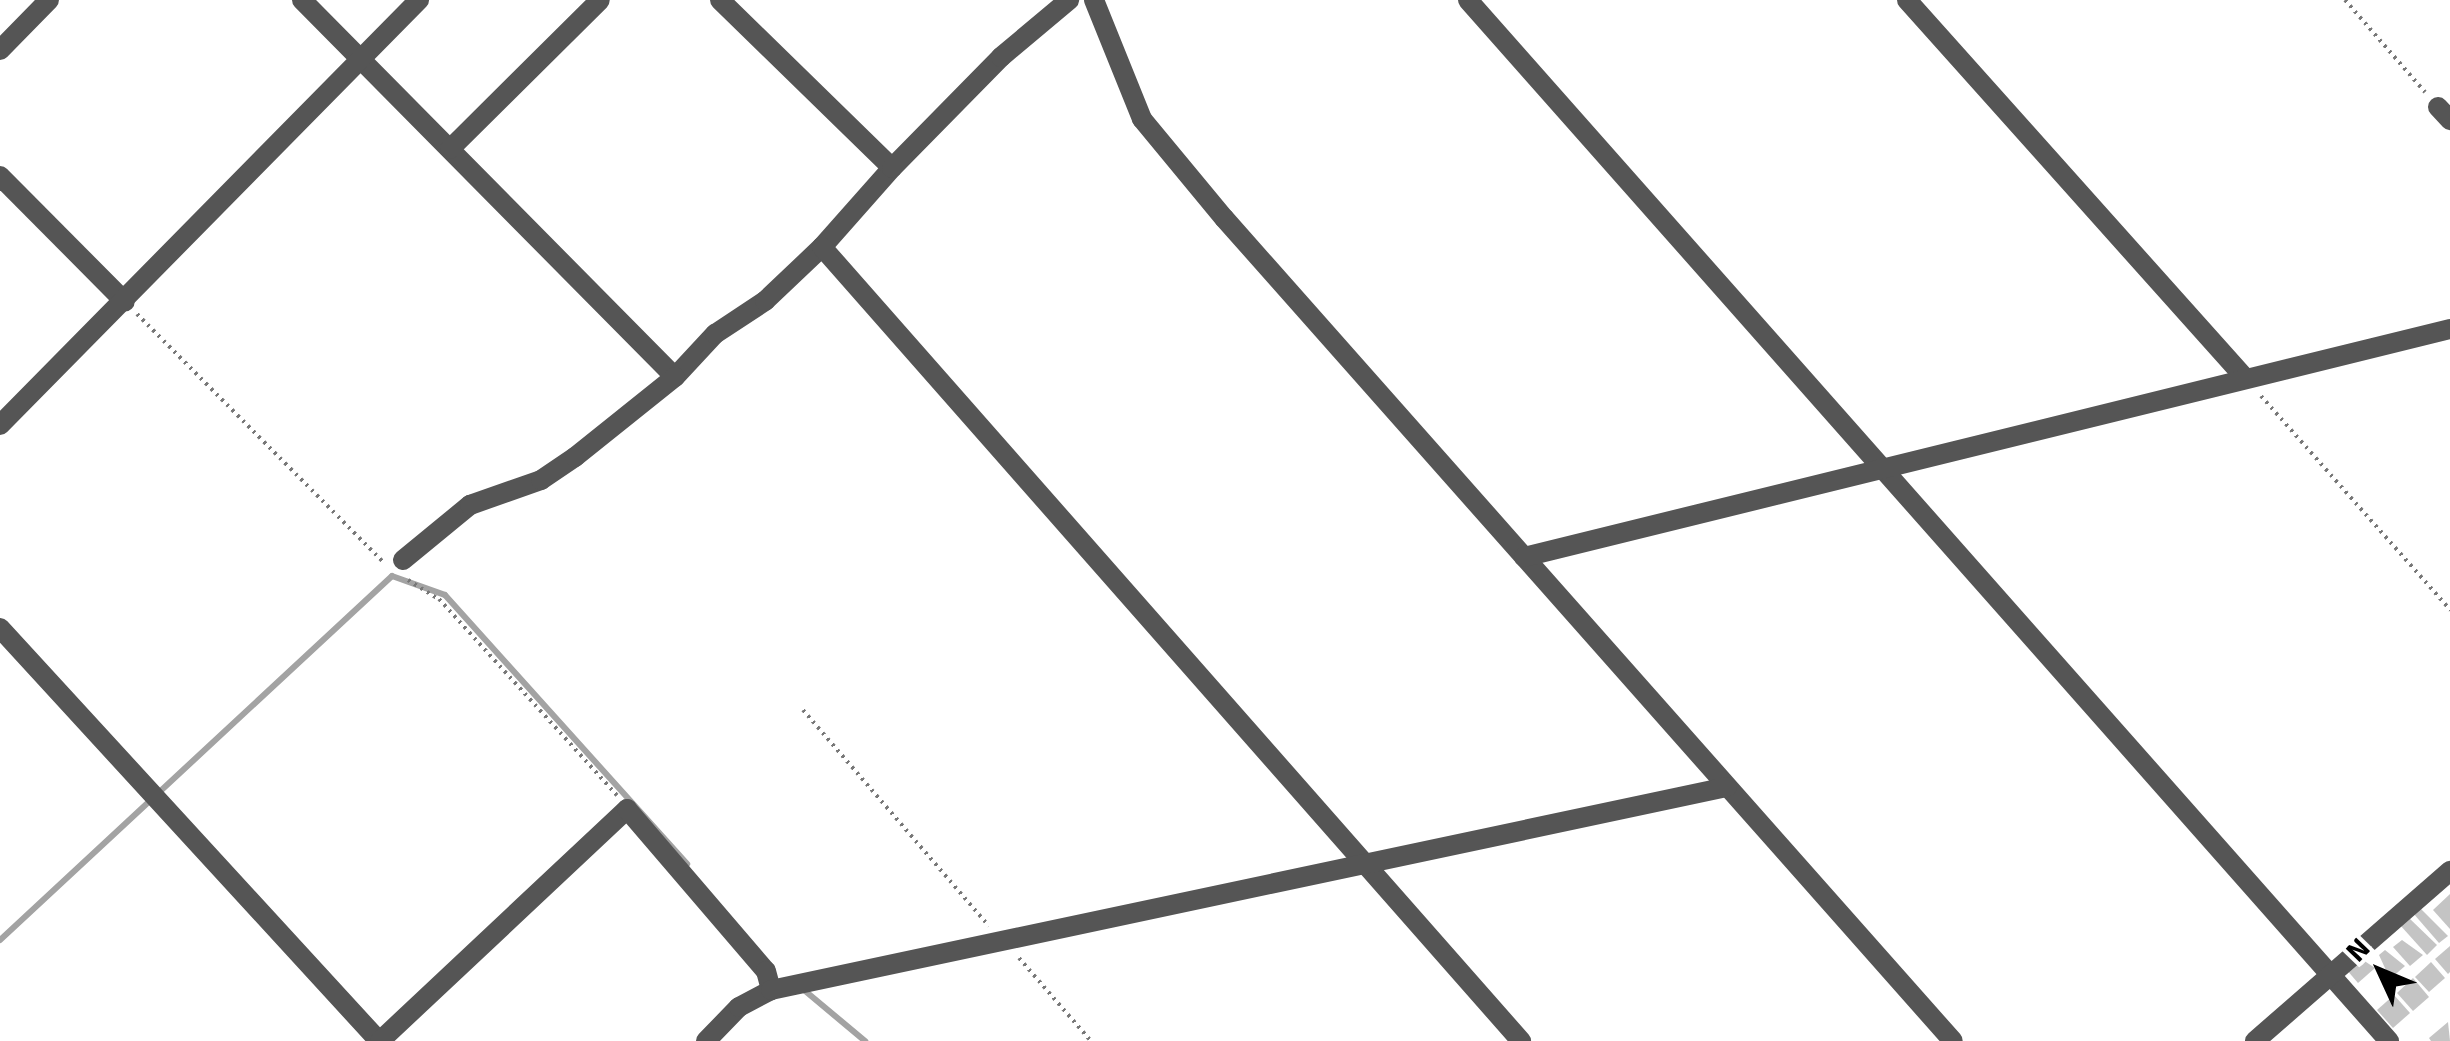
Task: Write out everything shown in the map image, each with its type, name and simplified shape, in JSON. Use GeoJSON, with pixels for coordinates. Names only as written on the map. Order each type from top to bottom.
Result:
{"type":"FeatureCollection","features":[{"type":"Feature","properties":{"kind":"street"},"geometry":{"type":"LineString","coordinates":[[0,50],[49,0]]}},
{"type":"Feature","properties":{"kind":"street"},"geometry":{"type":"LineString","coordinates":[[302,0],[675,377]]}},
{"type":"Feature","properties":{"kind":"street"},"geometry":{"type":"LineString","coordinates":[[0,425],[418,0]]}},
{"type":"Feature","properties":{"kind":"street"},"geometry":{"type":"LineString","coordinates":[[450,149],[600,0]]}},
{"type":"Feature","properties":{"kind":"street"},"geometry":{"type":"LineString","coordinates":[[720,0],[892,168]]}},
{"type":"Feature","properties":{"kind":"street"},"geometry":{"type":"LineString","coordinates":[[403,560],[470,505],[552,473],[675,377],[715,334],[765,301],[822,248],[892,168],[1001,57],[1070,0]]}},
{"type":"Feature","properties":{"kind":"street"},"geometry":{"type":"LineString","coordinates":[[1094,0],[1142,119],[1953,1041]]}},
{"type":"Feature","properties":{"kind":"street"},"geometry":{"type":"LineString","coordinates":[[1468,0],[2389,1041]]}},
{"type":"Feature","properties":{"kind":"street"},"geometry":{"type":"LineString","coordinates":[[1906,0],[2245,378]]}},
{"type":"Feature","properties":{"kind":"street"},"geometry":{"type":"LineString","coordinates":[[0,176],[125,302]]}},
{"type":"Feature","properties":{"kind":"street"},"geometry":{"type":"LineString","coordinates":[[822,248],[1521,1041]]}},
{"type":"Feature","properties":{"kind":"street"},"geometry":{"type":"LineString","coordinates":[[1524,557],[1880,465],[2450,329]]}},
{"type":"Feature","properties":{"kind":"street"},"geometry":{"type":"LineString","coordinates":[[0,628],[380,1041],[628,809],[766,970],[771,990]]}},
{"type":"Feature","properties":{"kind":"street"},"geometry":{"type":"LineString","coordinates":[[706,1041],[739,1007],[771,990],[1727,787]]}},
{"type":"Feature","properties":{"kind":"street"},"geometry":{"type":"LineString","coordinates":[[2255,1041],[2450,870]]}},
{"type":"Feature","properties":{"kind":"path"},"geometry":{"type":"LineString","coordinates":[[2345,0],[2444,114]]}},
{"type":"Feature","properties":{"kind":"path"},"geometry":{"type":"LineString","coordinates":[[125,302],[385,564],[439,600],[624,802]]}},
{"type":"Feature","properties":{"kind":"path"},"geometry":{"type":"LineString","coordinates":[[2245,378],[2450,610]]}},
{"type":"Feature","properties":{"kind":"path"},"geometry":{"type":"LineString","coordinates":[[803,710],[1008,941],[1091,1041]]}},
{"type":"Feature","properties":{"kind":"building"},"geometry":{"type":"Polygon","coordinates":[[[2450,894],[2450,929],[2433,910],[2450,894]]]}},
{"type":"Feature","properties":{"kind":"building"},"geometry":{"type":"Polygon","coordinates":[[[2419,907],[2448,936],[2439,943],[2413,913],[2419,907]]]}},
{"type":"Feature","properties":{"kind":"building"},"geometry":{"type":"Polygon","coordinates":[[[2408,917],[2437,945],[2427,955],[2400,925],[2408,917]]]}},
{"type":"Feature","properties":{"kind":"building"},"geometry":{"type":"Polygon","coordinates":[[[2402,940],[2423,955],[2410,966],[2393,947],[2402,940]]]}},
{"type":"Feature","properties":{"kind":"building"},"geometry":{"type":"Polygon","coordinates":[[[2450,946],[2450,972],[2448,974],[2435,959],[2450,946]]]}},
{"type":"Feature","properties":{"kind":"building"},"geometry":{"type":"Polygon","coordinates":[[[2385,950],[2405,966],[2390,979],[2379,955],[2385,950]]]}},
{"type":"Feature","properties":{"kind":"building"},"geometry":{"type":"Polygon","coordinates":[[[2360,958],[2375,968],[2358,983],[2346,969],[2360,958]]]}},
{"type":"Feature","properties":{"kind":"building"},"geometry":{"type":"Polygon","coordinates":[[[2431,962],[2445,978],[2429,992],[2415,977],[2431,962]]]}},
{"type":"Feature","properties":{"kind":"building"},"geometry":{"type":"Polygon","coordinates":[[[2413,978],[2429,997],[2413,1011],[2397,993],[2413,978]]]}},
{"type":"Feature","properties":{"kind":"building"},"geometry":{"type":"Polygon","coordinates":[[[2394,995],[2410,1013],[2393,1028],[2377,1010],[2394,995]]]}},
{"type":"Feature","properties":{"kind":"building"},"geometry":{"type":"Polygon","coordinates":[[[2448,1022],[2450,1041],[2431,1041],[2429,1038],[2448,1022]]]}},
{"type":"Feature","properties":{"kind":"waterway"},"geometry":{"type":"LineString","coordinates":[[0,940],[392,576],[445,595],[687,864]]}},
{"type":"Feature","properties":{"kind":"waterway"},"geometry":{"type":"LineString","coordinates":[[804,990],[865,1041]]}}]}
